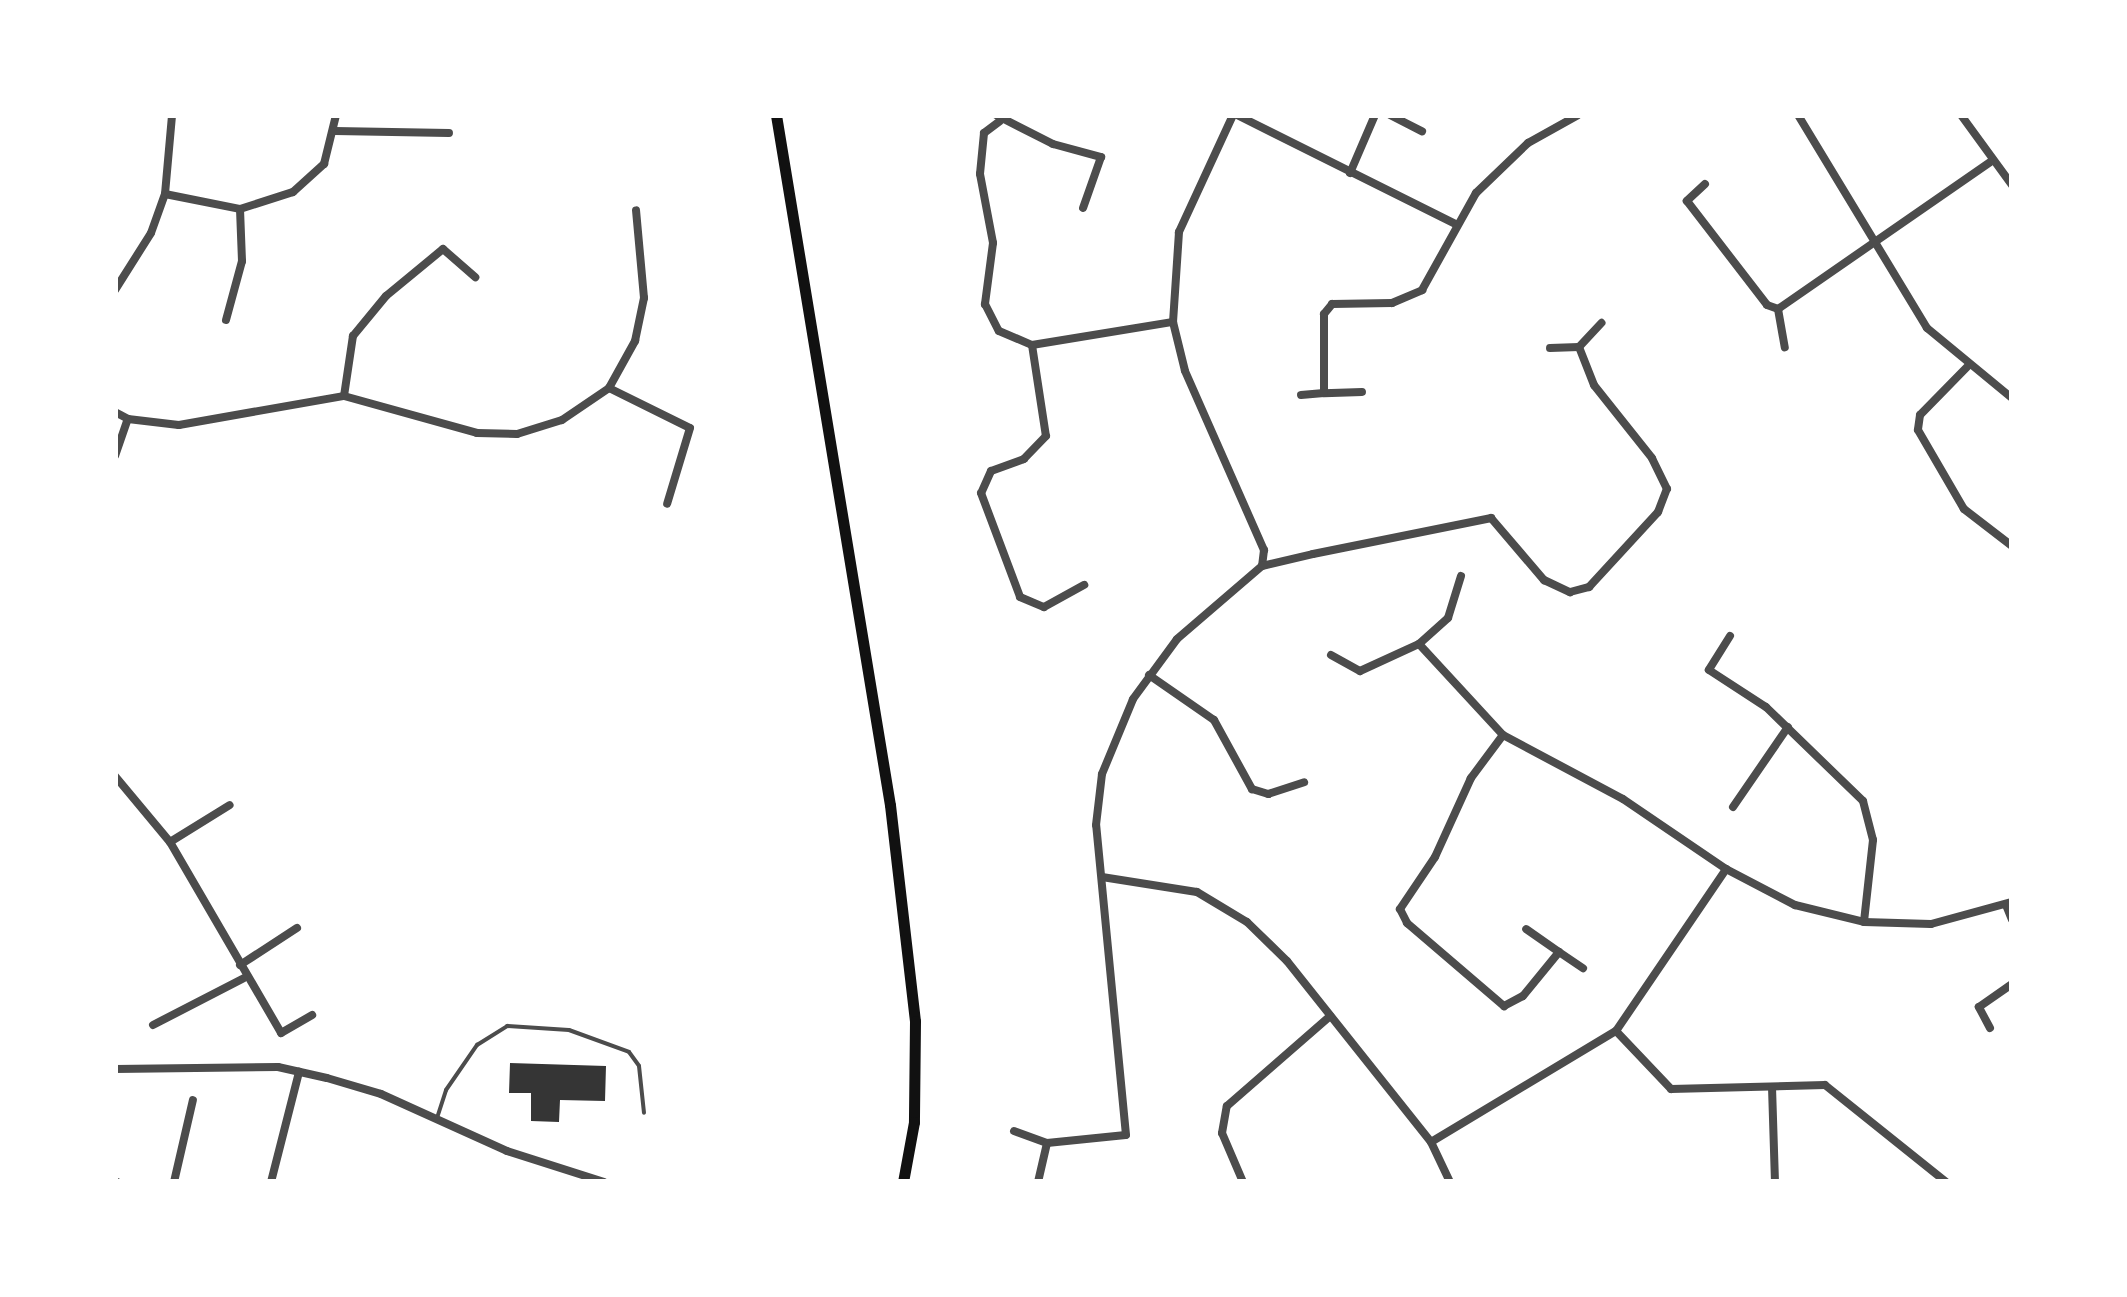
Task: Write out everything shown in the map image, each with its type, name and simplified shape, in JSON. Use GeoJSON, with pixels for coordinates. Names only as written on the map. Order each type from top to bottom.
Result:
{"type":"FeatureCollection","features":[{"type":"Feature","properties":{"kind":"main road"},"geometry":{"type":"LineString","coordinates":[[776,115],[890,805],[915,1021],[914,1122],[903,1182]]}},
{"type":"Feature","properties":{"kind":"street"},"geometry":{"type":"LineString","coordinates":[[115,290],[125,279],[165,194],[172,115]]}},
{"type":"Feature","properties":{"kind":"street"},"geometry":{"type":"LineString","coordinates":[[165,194],[240,209],[312,178],[335,131],[336,115]]}},
{"type":"Feature","properties":{"kind":"street"},"geometry":{"type":"LineString","coordinates":[[1262,566],[1264,550],[1185,370],[1172,322],[1179,232],[1235,115],[1456,224]]}},
{"type":"Feature","properties":{"kind":"street"},"geometry":{"type":"LineString","coordinates":[[1350,173],[1374,115]]}},
{"type":"Feature","properties":{"kind":"street"},"geometry":{"type":"LineString","coordinates":[[1390,115],[1422,131]]}},
{"type":"Feature","properties":{"kind":"street"},"geometry":{"type":"LineString","coordinates":[[1324,393],[1324,314],[1332,304],[1392,303],[1422,290],[1456,224],[1501,165],[1578,115]]}},
{"type":"Feature","properties":{"kind":"street"},"geometry":{"type":"LineString","coordinates":[[1798,115],[1870,241],[1927,328],[1966,367],[2012,398]]}},
{"type":"Feature","properties":{"kind":"street"},"geometry":{"type":"LineString","coordinates":[[1961,115],[1990,162],[2012,186]]}},
{"type":"Feature","properties":{"kind":"street"},"geometry":{"type":"LineString","coordinates":[[1083,208],[1100,157],[998,118],[984,133],[981,146],[994,243],[985,304],[999,331],[1032,345],[1172,322]]}},
{"type":"Feature","properties":{"kind":"street"},"geometry":{"type":"LineString","coordinates":[[335,131],[449,133]]}},
{"type":"Feature","properties":{"kind":"street"},"geometry":{"type":"LineString","coordinates":[[1778,309],[1870,241],[1933,206],[1990,162]]}},
{"type":"Feature","properties":{"kind":"street"},"geometry":{"type":"LineString","coordinates":[[1705,184],[1686,201],[1767,306],[1778,309]]}},
{"type":"Feature","properties":{"kind":"street"},"geometry":{"type":"LineString","coordinates":[[226,320],[242,261],[240,209]]}},
{"type":"Feature","properties":{"kind":"street"},"geometry":{"type":"LineString","coordinates":[[115,412],[128,420],[179,425],[344,396],[478,432],[517,434],[562,420],[609,388],[635,341],[644,306],[636,210]]}},
{"type":"Feature","properties":{"kind":"street"},"geometry":{"type":"LineString","coordinates":[[344,396],[354,336],[386,296],[442,249],[475,277]]}},
{"type":"Feature","properties":{"kind":"street"},"geometry":{"type":"LineString","coordinates":[[115,272],[125,279]]}},
{"type":"Feature","properties":{"kind":"street"},"geometry":{"type":"LineString","coordinates":[[1778,309],[1784,348]]}},
{"type":"Feature","properties":{"kind":"street"},"geometry":{"type":"LineString","coordinates":[[1550,348],[1579,347],[1601,323]]}},
{"type":"Feature","properties":{"kind":"street"},"geometry":{"type":"LineString","coordinates":[[1032,345],[1046,436],[1024,459],[991,472],[981,493],[1020,597],[1044,607],[1084,585]]}},
{"type":"Feature","properties":{"kind":"street"},"geometry":{"type":"LineString","coordinates":[[1014,1131],[1047,1143],[1126,1135],[1096,825],[1102,774],[1149,675],[1176,639],[1262,566],[1478,517],[1502,524],[1544,580],[1580,592],[1658,512],[1667,489],[1663,478],[1612,412],[1579,347]]}},
{"type":"Feature","properties":{"kind":"street"},"geometry":{"type":"LineString","coordinates":[[1966,367],[1920,415],[1918,430],[1964,509],[2012,546]]}},
{"type":"Feature","properties":{"kind":"street"},"geometry":{"type":"LineString","coordinates":[[609,388],[690,428],[667,504]]}},
{"type":"Feature","properties":{"kind":"street"},"geometry":{"type":"LineString","coordinates":[[1300,395],[1362,392]]}},
{"type":"Feature","properties":{"kind":"street"},"geometry":{"type":"LineString","coordinates":[[115,456],[128,420]]}},
{"type":"Feature","properties":{"kind":"street"},"geometry":{"type":"LineString","coordinates":[[1331,654],[1360,672],[1419,644],[1448,618],[1460,576]]}},
{"type":"Feature","properties":{"kind":"street"},"geometry":{"type":"LineString","coordinates":[[1730,636],[1709,670],[1788,727],[1863,801],[1873,840],[1864,922]]}},
{"type":"Feature","properties":{"kind":"street"},"geometry":{"type":"LineString","coordinates":[[1419,644],[1503,736],[1623,799],[1726,870],[1795,905],[1864,922],[1931,924],[2009,904],[2012,920]]}},
{"type":"Feature","properties":{"kind":"street"},"geometry":{"type":"LineString","coordinates":[[1149,675],[1214,720],[1252,789],[1268,794],[1304,782]]}},
{"type":"Feature","properties":{"kind":"street"},"geometry":{"type":"LineString","coordinates":[[1732,807],[1788,727]]}},
{"type":"Feature","properties":{"kind":"street"},"geometry":{"type":"LineString","coordinates":[[1503,736],[1471,778],[1434,857],[1400,910],[1407,923],[1504,1006],[1523,996],[1559,952]]}},
{"type":"Feature","properties":{"kind":"street"},"geometry":{"type":"LineString","coordinates":[[115,776],[170,842],[244,978],[281,1033],[312,1015]]}},
{"type":"Feature","properties":{"kind":"street"},"geometry":{"type":"LineString","coordinates":[[170,842],[230,805]]}},
{"type":"Feature","properties":{"kind":"street"},"geometry":{"type":"LineString","coordinates":[[1432,1142],[1616,1031],[1726,870]]}},
{"type":"Feature","properties":{"kind":"street"},"geometry":{"type":"LineString","coordinates":[[1102,877],[1197,892],[1247,922],[1330,1016],[1432,1142],[1450,1182]]}},
{"type":"Feature","properties":{"kind":"street"},"geometry":{"type":"LineString","coordinates":[[240,966],[296,928]]}},
{"type":"Feature","properties":{"kind":"street"},"geometry":{"type":"LineString","coordinates":[[1526,929],[1583,968]]}},
{"type":"Feature","properties":{"kind":"street"},"geometry":{"type":"LineString","coordinates":[[153,1024],[244,978]]}},
{"type":"Feature","properties":{"kind":"street"},"geometry":{"type":"LineString","coordinates":[[1990,1028],[1979,1007],[2012,984]]}},
{"type":"Feature","properties":{"kind":"street"},"geometry":{"type":"LineString","coordinates":[[1243,1182],[1222,1133],[1227,1106],[1330,1016]]}},
{"type":"Feature","properties":{"kind":"street"},"geometry":{"type":"LineString","coordinates":[[1616,1031],[1671,1089],[1825,1085],[1946,1182]]}},
{"type":"Feature","properties":{"kind":"street"},"geometry":{"type":"LineString","coordinates":[[115,1068],[299,1072],[380,1094],[436,1121],[604,1182]]}},
{"type":"Feature","properties":{"kind":"street"},"geometry":{"type":"LineString","coordinates":[[271,1182],[299,1072]]}},
{"type":"Feature","properties":{"kind":"street"},"geometry":{"type":"LineString","coordinates":[[1772,1087],[1775,1182]]}},
{"type":"Feature","properties":{"kind":"street"},"geometry":{"type":"LineString","coordinates":[[174,1182],[193,1100]]}},
{"type":"Feature","properties":{"kind":"street"},"geometry":{"type":"LineString","coordinates":[[1038,1182],[1047,1143]]}},
{"type":"Feature","properties":{"kind":"lane"},"geometry":{"type":"LineString","coordinates":[[436,1121],[446,1090],[477,1045],[507,1026],[569,1030],[629,1052],[638,1066],[644,1113]]}},
{"type":"Feature","properties":{"kind":"building"},"geometry":{"type":"Polygon","coordinates":[[[510,1063],[606,1066],[605,1101],[560,1100],[559,1122],[531,1121],[531,1093],[509,1093],[510,1063]]]}}]}
